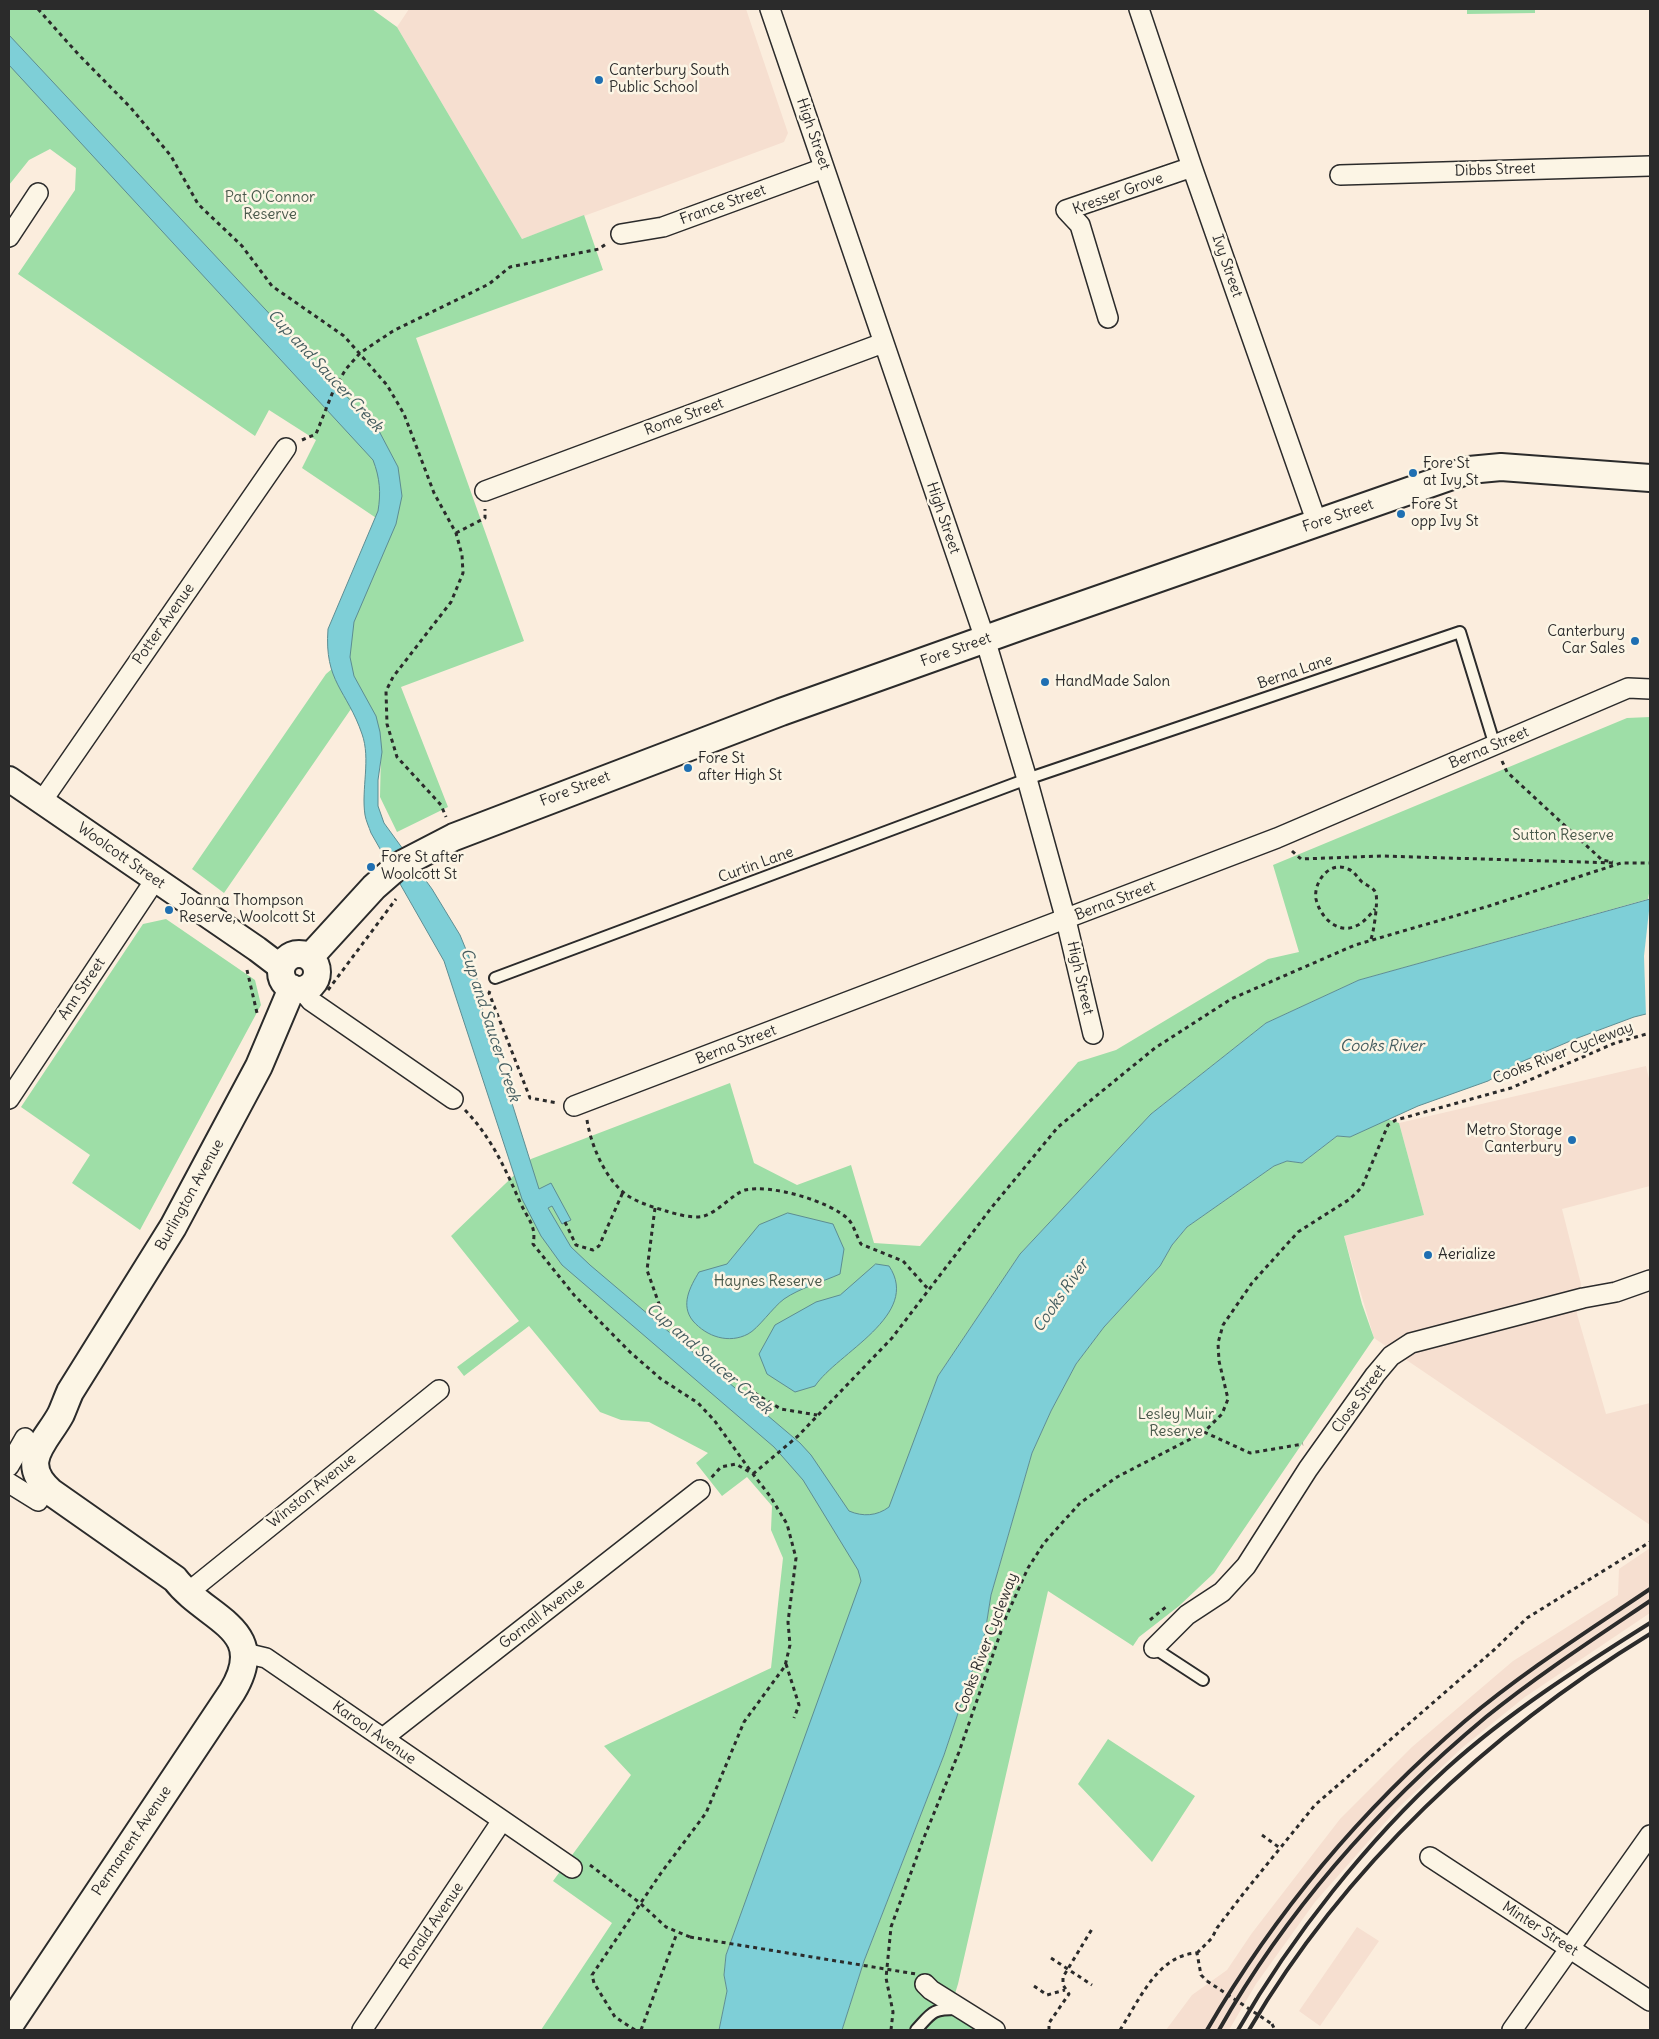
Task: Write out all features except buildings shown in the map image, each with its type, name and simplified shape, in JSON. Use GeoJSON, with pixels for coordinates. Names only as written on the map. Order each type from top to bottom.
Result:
{"type":"FeatureCollection","features":[{"type":"Feature","properties":{"kind":"main road","name":"Fore Street"},"geometry":{"type":"LineString","coordinates":[[310,957],[385,893],[398,866],[435,845],[548,799],[985,639],[1469,470],[1501,467],[1650,478]]}},
{"type":"Feature","properties":{"kind":"main road","name":"Burlington Avenue"},"geometry":{"type":"LineString","coordinates":[[19,1474],[36,1455],[40,1445],[60,1414],[70,1392],[173,1227],[300,985],[311,985],[317,976],[316,966],[310,957]]}},
{"type":"Feature","properties":{"kind":"main road","name":"Burlington Avenue"},"geometry":{"type":"LineString","coordinates":[[19,1474],[25,1438],[45,1411],[70,1392]]}},
{"type":"Feature","properties":{"kind":"main road"},"geometry":{"type":"LineString","coordinates":[[19,1474],[44,1486],[174,1579],[186,1594],[236,1632],[245,1653]]}},
{"type":"Feature","properties":{"kind":"main road"},"geometry":{"type":"LineString","coordinates":[[19,1474],[38,1501],[166,1591],[186,1594]]}},
{"type":"Feature","properties":{"kind":"main road","name":"Permanent Avenue"},"geometry":{"type":"LineString","coordinates":[[9,2026],[232,1692],[244,1666],[245,1653]]}},
{"type":"Feature","properties":{"kind":"street","name":"High Street"},"geometry":{"type":"LineString","coordinates":[[770,9],[985,639],[1027,779],[1066,920],[1093,1034]]}},
{"type":"Feature","properties":{"kind":"street","name":"Ivy Street"},"geometry":{"type":"LineString","coordinates":[[1139,9],[1192,167],[1317,523]]}},
{"type":"Feature","properties":{"kind":"street","name":"Dibbs Street"},"geometry":{"type":"LineString","coordinates":[[1340,175],[1650,166]]}},
{"type":"Feature","properties":{"kind":"street","name":"Kresser Grove"},"geometry":{"type":"LineString","coordinates":[[1108,318],[1080,225],[1066,210],[1192,167]]}},
{"type":"Feature","properties":{"kind":"street","name":"France Street"},"geometry":{"type":"LineString","coordinates":[[621,234],[663,227],[824,168]]}},
{"type":"Feature","properties":{"kind":"street"},"geometry":{"type":"LineString","coordinates":[[9,236],[38,193]]}},
{"type":"Feature","properties":{"kind":"street","name":"Rome Street"},"geometry":{"type":"LineString","coordinates":[[485,491],[883,342]]}},
{"type":"Feature","properties":{"kind":"street","name":"Potter Avenue"},"geometry":{"type":"LineString","coordinates":[[42,801],[286,448]]}},
{"type":"Feature","properties":{"kind":"street","name":"Berna Street"},"geometry":{"type":"LineString","coordinates":[[579,1104],[1278,838],[1628,688],[1650,689]]}},
{"type":"Feature","properties":{"kind":"street","name":"Woolcott Street"},"geometry":{"type":"LineString","coordinates":[[9,779],[257,949],[300,985],[311,1001],[453,1099]]}},
{"type":"Feature","properties":{"kind":"street","name":"Ann Street"},"geometry":{"type":"LineString","coordinates":[[9,1099],[155,880]]}},
{"type":"Feature","properties":{"kind":"street","name":"Close Street"},"geometry":{"type":"LineString","coordinates":[[1154,1648],[1187,1615],[1222,1592],[1246,1566],[1308,1469],[1375,1375],[1392,1356],[1411,1343],[1583,1298],[1616,1292],[1650,1280]]}},
{"type":"Feature","properties":{"kind":"street","name":"Winston Avenue"},"geometry":{"type":"LineString","coordinates":[[186,1594],[439,1390]]}},
{"type":"Feature","properties":{"kind":"street","name":"Gornall Avenue"},"geometry":{"type":"LineString","coordinates":[[383,1738],[700,1490]]}},
{"type":"Feature","properties":{"kind":"street"},"geometry":{"type":"LineString","coordinates":[[9,1500],[13,1498],[38,1501]]}},
{"type":"Feature","properties":{"kind":"street","name":"Karool Avenue"},"geometry":{"type":"LineString","coordinates":[[245,1653],[266,1658],[501,1822],[572,1868]]}},
{"type":"Feature","properties":{"kind":"street","name":"Ronald Avenue"},"geometry":{"type":"LineString","coordinates":[[362,2030],[501,1822]]}},
{"type":"Feature","properties":{"kind":"street"},"geometry":{"type":"LineString","coordinates":[[1512,2030],[1650,1835]]}},
{"type":"Feature","properties":{"kind":"street","name":"Minter Street"},"geometry":{"type":"LineString","coordinates":[[1430,1857],[1650,2001]]}},
{"type":"Feature","properties":{"kind":"street"},"geometry":{"type":"LineString","coordinates":[[921,1979],[931,1990],[995,2030]]}},
{"type":"Feature","properties":{"kind":"lane","name":"Berna Lane"},"geometry":{"type":"LineString","coordinates":[[1027,779],[1460,632],[1495,746]]}},
{"type":"Feature","properties":{"kind":"lane","name":"Curtin Lane"},"geometry":{"type":"LineString","coordinates":[[495,978],[1027,779]]}},
{"type":"Feature","properties":{"kind":"lane"},"geometry":{"type":"LineString","coordinates":[[1154,1648],[1203,1680]]}},
{"type":"Feature","properties":{"kind":"lane"},"geometry":{"type":"LineString","coordinates":[[916,2030],[929,2014],[943,2009],[960,2008]]}},
{"type":"Feature","properties":{"kind":"path"},"geometry":{"type":"LineString","coordinates":[[38,9],[154,135],[171,156],[198,204],[242,246],[272,286],[344,336],[386,385],[404,414],[434,493],[456,533],[462,555],[463,574],[451,602],[393,677],[386,691],[387,724],[397,757],[441,806],[445,816]]}},
{"type":"Feature","properties":{"kind":"path"},"geometry":{"type":"LineString","coordinates":[[286,448],[316,434],[334,389],[346,369],[360,353],[393,330],[489,284],[510,267],[599,249],[621,234]]}},
{"type":"Feature","properties":{"kind":"path"},"geometry":{"type":"LineString","coordinates":[[456,533],[485,518],[485,491]]}},
{"type":"Feature","properties":{"kind":"path"},"geometry":{"type":"LineString","coordinates":[[1495,746],[1507,772],[1602,860],[1621,863]]}},
{"type":"Feature","properties":{"kind":"path"},"geometry":{"type":"LineString","coordinates":[[1278,838],[1301,859],[1381,856],[1594,864],[1650,863]]}},
{"type":"Feature","properties":{"kind":"path"},"geometry":{"type":"LineString","coordinates":[[753,1474],[798,1436],[892,1338],[1058,1128],[1147,1054],[1231,999],[1355,945],[1489,906],[1621,863]]}},
{"type":"Feature","properties":{"kind":"path"},"geometry":{"type":"LineString","coordinates":[[1371,940],[1374,931],[1375,909],[1374,891],[1348,869],[1338,867],[1329,869],[1318,883],[1316,896],[1320,911],[1331,924],[1348,928],[1358,925],[1375,909]]}},
{"type":"Feature","properties":{"kind":"path"},"geometry":{"type":"LineString","coordinates":[[300,985],[385,893]]}},
{"type":"Feature","properties":{"kind":"path"},"geometry":{"type":"LineString","coordinates":[[247,970],[259,1020]]}},
{"type":"Feature","properties":{"kind":"path"},"geometry":{"type":"LineString","coordinates":[[495,978],[489,993],[530,1098],[579,1104],[596,1152],[623,1192],[655,1208],[677,1214],[703,1216],[728,1203],[744,1190],[768,1188],[823,1204],[849,1220],[861,1244],[903,1261],[929,1290]]}},
{"type":"Feature","properties":{"kind":"path","name":"Cooks River Cycleway"},"geometry":{"type":"LineString","coordinates":[[891,2030],[893,2012],[886,1978],[892,1927],[922,1840],[962,1743],[1006,1617],[1028,1568],[1044,1543],[1080,1503],[1116,1477],[1204,1432],[1222,1414],[1228,1398],[1219,1361],[1218,1343],[1223,1325],[1252,1283],[1298,1232],[1350,1199],[1362,1187],[1388,1125],[1396,1120],[1511,1088],[1615,1043],[1650,1033]]}},
{"type":"Feature","properties":{"kind":"path"},"geometry":{"type":"LineString","coordinates":[[453,1099],[474,1119],[497,1151],[535,1232],[533,1244],[574,1295],[630,1352],[660,1379],[698,1403],[714,1420],[770,1496],[786,1524],[796,1558],[788,1622],[790,1645],[786,1663],[744,1722],[706,1813],[640,1903],[592,1975],[594,1983],[615,2017],[635,2030]]}},
{"type":"Feature","properties":{"kind":"path"},"geometry":{"type":"LineString","coordinates":[[566,1222],[576,1245],[593,1250],[599,1246],[623,1192]]}},
{"type":"Feature","properties":{"kind":"path"},"geometry":{"type":"LineString","coordinates":[[655,1208],[647,1270],[664,1321],[693,1349],[759,1396],[781,1408],[818,1415]]}},
{"type":"Feature","properties":{"kind":"path"},"geometry":{"type":"LineString","coordinates":[[1204,1432],[1250,1453],[1311,1443]]}},
{"type":"Feature","properties":{"kind":"path"},"geometry":{"type":"LineString","coordinates":[[700,1490],[721,1466],[736,1464],[753,1474]]}},
{"type":"Feature","properties":{"kind":"path"},"geometry":{"type":"LineString","coordinates":[[1120,2030],[1156,1974],[1168,1962],[1183,1954],[1197,1953],[1212,1938],[1217,1928],[1314,1804],[1495,1648],[1527,1618],[1650,1542]]}},
{"type":"Feature","properties":{"kind":"path"},"geometry":{"type":"LineString","coordinates":[[1150,1620],[1169,1605]]}},
{"type":"Feature","properties":{"kind":"path"},"geometry":{"type":"LineString","coordinates":[[786,1663],[799,1705],[794,1718]]}},
{"type":"Feature","properties":{"kind":"path"},"geometry":{"type":"LineString","coordinates":[[1262,1835],[1280,1848]]}},
{"type":"Feature","properties":{"kind":"path"},"geometry":{"type":"LineString","coordinates":[[572,1868],[586,1861],[640,1903],[666,1927],[677,1933],[690,1937],[921,1979]]}},
{"type":"Feature","properties":{"kind":"path"},"geometry":{"type":"LineString","coordinates":[[1049,2030],[1050,2023],[1069,1994],[1062,1985],[1063,1977],[1092,1929]]}},
{"type":"Feature","properties":{"kind":"path"},"geometry":{"type":"LineString","coordinates":[[641,2030],[677,1933]]}},
{"type":"Feature","properties":{"kind":"path"},"geometry":{"type":"LineString","coordinates":[[1197,1953],[1201,1975],[1207,1981],[1272,2024],[1274,2030]]}},
{"type":"Feature","properties":{"kind":"path"},"geometry":{"type":"LineString","coordinates":[[1051,1958],[1092,1985]]}},
{"type":"Feature","properties":{"kind":"path"},"geometry":{"type":"LineString","coordinates":[[1034,1986],[1047,1995],[1065,1990]]}},
{"type":"Feature","properties":{"kind":"shaded area","name":"Canterbury South Public School"},"geometry":{"type":"Polygon","coordinates":[[[409,9],[746,9],[788,133],[784,142],[522,239],[397,27],[409,9]]]}},
{"type":"Feature","properties":{"kind":"shaded area"},"geometry":{"type":"Polygon","coordinates":[[[1646,1066],[1650,1083],[1650,1186],[1562,1209],[1581,1284],[1577,1314],[1606,1414],[1650,1403],[1650,1525],[1374,1338],[1344,1236],[1424,1215],[1399,1123],[1646,1066]]]}},
{"type":"Feature","properties":{"kind":"shaded area"},"geometry":{"type":"Polygon","coordinates":[[[1650,1548],[1650,1613],[1525,1697],[1463,1747],[1397,1809],[1315,1902],[1256,1984],[1229,2030],[1166,2030],[1192,1995],[1227,1970],[1252,1933],[1340,1819],[1412,1747],[1513,1661],[1618,1595],[1619,1569],[1650,1548]]]}},
{"type":"Feature","properties":{"kind":"shaded area"},"geometry":{"type":"Polygon","coordinates":[[[1357,1927],[1379,1941],[1320,2026],[1299,2011],[1357,1927]]]}},
{"type":"Feature","properties":{"kind":"green space","name":"Pat O'Connor Reserve"},"geometry":{"type":"Polygon","coordinates":[[[9,9],[372,9],[397,27],[522,239],[584,215],[603,270],[416,338],[524,641],[401,687],[448,807],[397,832],[380,797],[381,751],[362,693],[224,893],[192,869],[326,674],[347,656],[350,622],[391,528],[302,468],[316,440],[269,410],[255,436],[18,274],[75,190],[76,168],[50,149],[29,160],[9,185],[9,9]]]}},
{"type":"Feature","properties":{"kind":"green space"},"geometry":{"type":"Polygon","coordinates":[[[1467,9],[1535,9],[1535,13],[1467,14],[1467,9]]]}},
{"type":"Feature","properties":{"kind":"green space","name":"Sutton Reserve"},"geometry":{"type":"Polygon","coordinates":[[[1650,717],[1650,888],[1648,899],[1359,980],[1266,1023],[1151,1114],[1020,1254],[938,1376],[726,1955],[724,1975],[727,1991],[719,2030],[541,2030],[612,1923],[553,1881],[631,1775],[604,1746],[771,1668],[783,1558],[771,1530],[772,1506],[747,1477],[722,1496],[696,1463],[708,1453],[649,1422],[621,1420],[600,1412],[529,1326],[464,1376],[457,1367],[519,1321],[451,1236],[531,1159],[730,1083],[754,1163],[797,1185],[851,1165],[874,1243],[920,1246],[1078,1062],[1116,1050],[1268,959],[1299,952],[1273,865],[1627,718],[1650,717]]]}},
{"type":"Feature","properties":{"kind":"green space"},"geometry":{"type":"Polygon","coordinates":[[[166,919],[255,980],[261,1005],[140,1230],[72,1183],[90,1155],[21,1107],[143,924],[166,919]]]}},
{"type":"Feature","properties":{"kind":"green space","name":"Lesley Muir Reserve"},"geometry":{"type":"Polygon","coordinates":[[[1387,1119],[1399,1123],[1424,1215],[1344,1236],[1362,1304],[1374,1338],[1214,1573],[1179,1606],[1139,1637],[1133,1646],[1048,1591],[958,1984],[952,2003],[978,2030],[842,2030],[864,1961],[944,1755],[985,1633],[991,1595],[1032,1453],[1051,1411],[1076,1364],[1104,1327],[1160,1266],[1172,1245],[1187,1227],[1274,1166],[1287,1161],[1302,1163],[1337,1136],[1350,1137],[1387,1119]]]}},
{"type":"Feature","properties":{"kind":"green space"},"geometry":{"type":"Polygon","coordinates":[[[1108,1739],[1195,1796],[1152,1862],[1078,1784],[1108,1739]]]}},
{"type":"Feature","properties":{"kind":"water","name":"Cooks River"},"geometry":{"type":"Polygon","coordinates":[[[9,35],[379,431],[398,467],[402,496],[396,524],[354,622],[350,657],[354,676],[376,716],[380,732],[382,752],[378,780],[378,806],[384,823],[432,889],[460,935],[476,974],[483,1011],[539,1189],[551,1183],[571,1220],[562,1224],[552,1206],[548,1208],[571,1247],[800,1443],[811,1455],[849,1511],[870,1515],[889,1507],[938,1376],[1020,1254],[1151,1114],[1266,1023],[1359,980],[1650,899],[1650,1013],[1575,1039],[1521,1062],[1488,1081],[1418,1106],[1350,1137],[1337,1136],[1302,1163],[1287,1161],[1274,1166],[1187,1227],[1172,1245],[1160,1266],[1104,1327],[1076,1364],[1051,1411],[1032,1453],[991,1595],[985,1633],[944,1755],[864,1961],[842,2030],[719,2030],[727,1991],[724,1975],[726,1955],[861,1581],[858,1570],[803,1480],[774,1447],[562,1265],[541,1236],[522,1199],[444,961],[371,833],[364,805],[365,744],[356,719],[333,674],[330,662],[328,629],[378,511],[379,486],[373,460],[9,65],[9,35]]]}},
{"type":"Feature","properties":{"kind":"water"},"geometry":{"type":"Polygon","coordinates":[[[788,1213],[833,1224],[844,1249],[840,1274],[790,1295],[775,1307],[752,1331],[741,1337],[719,1337],[699,1327],[689,1315],[687,1302],[692,1284],[699,1272],[727,1264],[759,1225],[788,1213]]]}},
{"type":"Feature","properties":{"kind":"water"},"geometry":{"type":"Polygon","coordinates":[[[876,1264],[889,1266],[896,1284],[894,1301],[886,1317],[873,1332],[826,1373],[815,1386],[795,1392],[767,1374],[759,1354],[775,1325],[816,1302],[840,1295],[876,1264]]]}},
{"type":"Feature","properties":{"kind":"pier"},"geometry":{"type":"Polygon","coordinates":[[[1650,902],[1650,1016],[1646,1017],[1644,956],[1650,902]]]}},
{"type":"Feature","properties":{"kind":"railway"},"geometry":{"type":"LineString","coordinates":[[1207,2030],[1233,1987],[1291,1904],[1356,1827],[1391,1790],[1427,1755],[1487,1703],[1556,1652],[1650,1589]]}},
{"type":"Feature","properties":{"kind":"railway"},"geometry":{"type":"LineString","coordinates":[[1219,2030],[1274,1943],[1305,1901],[1373,1823],[1409,1786],[1506,1701],[1650,1601]]}},
{"type":"Feature","properties":{"kind":"railway"},"geometry":{"type":"LineString","coordinates":[[1238,2030],[1282,1960],[1333,1891],[1360,1858],[1417,1796],[1471,1747],[1520,1709],[1571,1673],[1650,1623]]}},
{"type":"Feature","properties":{"kind":"railway"},"geometry":{"type":"LineString","coordinates":[[1249,2030],[1287,1970],[1329,1913],[1375,1859],[1425,1808],[1477,1760],[1532,1715],[1590,1673],[1650,1634]]}},
{"type":"Feature","properties":{"kind":"place","name":"Canterbury South Public School"},"geometry":{"type":"Point","coordinates":[599,80]}},
{"type":"Feature","properties":{"kind":"place","name":"Fore St at Ivy St"},"geometry":{"type":"Point","coordinates":[1413,473]}},
{"type":"Feature","properties":{"kind":"place","name":"Fore St opp Ivy St"},"geometry":{"type":"Point","coordinates":[1401,514]}},
{"type":"Feature","properties":{"kind":"place","name":"Canterbury Car Sales"},"geometry":{"type":"Point","coordinates":[1635,641]}},
{"type":"Feature","properties":{"kind":"place","name":"HandMade Salon"},"geometry":{"type":"Point","coordinates":[1045,682]}},
{"type":"Feature","properties":{"kind":"place","name":"Fore St after High St"},"geometry":{"type":"Point","coordinates":[688,768]}},
{"type":"Feature","properties":{"kind":"place","name":"Fore St after Woolcott St"},"geometry":{"type":"Point","coordinates":[371,867]}},
{"type":"Feature","properties":{"kind":"place","name":"Joanna Thompson Reserve, Woolcott St"},"geometry":{"type":"Point","coordinates":[169,910]}},
{"type":"Feature","properties":{"kind":"place","name":"Metro Storage Canterbury"},"geometry":{"type":"Point","coordinates":[1572,1140]}},
{"type":"Feature","properties":{"kind":"place","name":"Aerialize"},"geometry":{"type":"Point","coordinates":[1428,1255]}},
{"type":"Feature","properties":{"kind":"water label","name":"Cup and Saucer Creek"},"geometry":{"type":"Point","coordinates":[325,371]}},
{"type":"Feature","properties":{"kind":"water label","name":"Cup and Saucer Creek"},"geometry":{"type":"Point","coordinates":[490,1025]}},
{"type":"Feature","properties":{"kind":"water label","name":"Cup and Saucer Creek"},"geometry":{"type":"Point","coordinates":[709,1359]}},
{"type":"Feature","properties":{"kind":"park label","name":"Haynes Reserve"},"geometry":{"type":"Point","coordinates":[768,1282]}}]}
